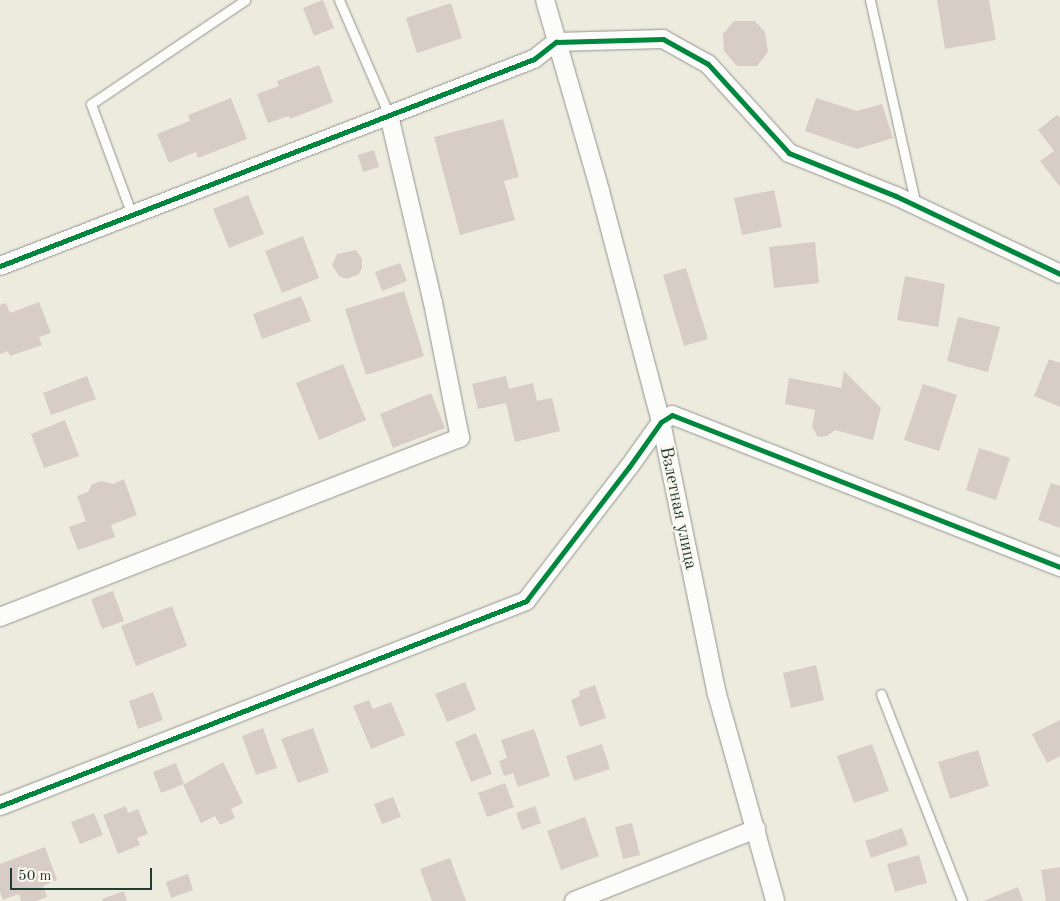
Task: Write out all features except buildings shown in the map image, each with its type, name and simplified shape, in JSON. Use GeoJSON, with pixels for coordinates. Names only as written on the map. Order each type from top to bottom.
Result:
{"type":"FeatureCollection","features":[{"type":"Feature","properties":{"kind":"street","name":"Взлетная улица"},"geometry":{"type":"LineString","coordinates":[[545,0],[600,191],[661,422],[717,694],[775,901]]}},
{"type":"Feature","properties":{"kind":"street"},"geometry":{"type":"LineString","coordinates":[[0,266],[534,59],[556,42],[663,39],[708,64],[789,154],[916,206],[1060,274]]}},
{"type":"Feature","properties":{"kind":"street"},"geometry":{"type":"LineString","coordinates":[[0,617],[460,438],[433,302],[389,115]]}},
{"type":"Feature","properties":{"kind":"street"},"geometry":{"type":"LineString","coordinates":[[0,806],[526,601],[629,467],[661,422],[672,415],[1060,567]]}},
{"type":"Feature","properties":{"kind":"street"},"geometry":{"type":"LineString","coordinates":[[574,901],[756,829]]}},
{"type":"Feature","properties":{"kind":"lane"},"geometry":{"type":"LineString","coordinates":[[132,215],[92,104],[245,0]]}},
{"type":"Feature","properties":{"kind":"lane"},"geometry":{"type":"LineString","coordinates":[[339,0],[389,115]]}},
{"type":"Feature","properties":{"kind":"lane"},"geometry":{"type":"LineString","coordinates":[[870,0],[916,206]]}},
{"type":"Feature","properties":{"kind":"lane"},"geometry":{"type":"LineString","coordinates":[[881,694],[962,901]]}},
{"type":"Feature","properties":{"kind":"cycle path"},"geometry":{"type":"LineString","coordinates":[[0,266],[534,59],[556,42],[663,39],[708,64],[789,153],[896,196],[1060,274]]}},
{"type":"Feature","properties":{"kind":"cycle path"},"geometry":{"type":"LineString","coordinates":[[0,806],[526,601],[629,467],[661,422],[672,415],[1060,567]]}}]}
